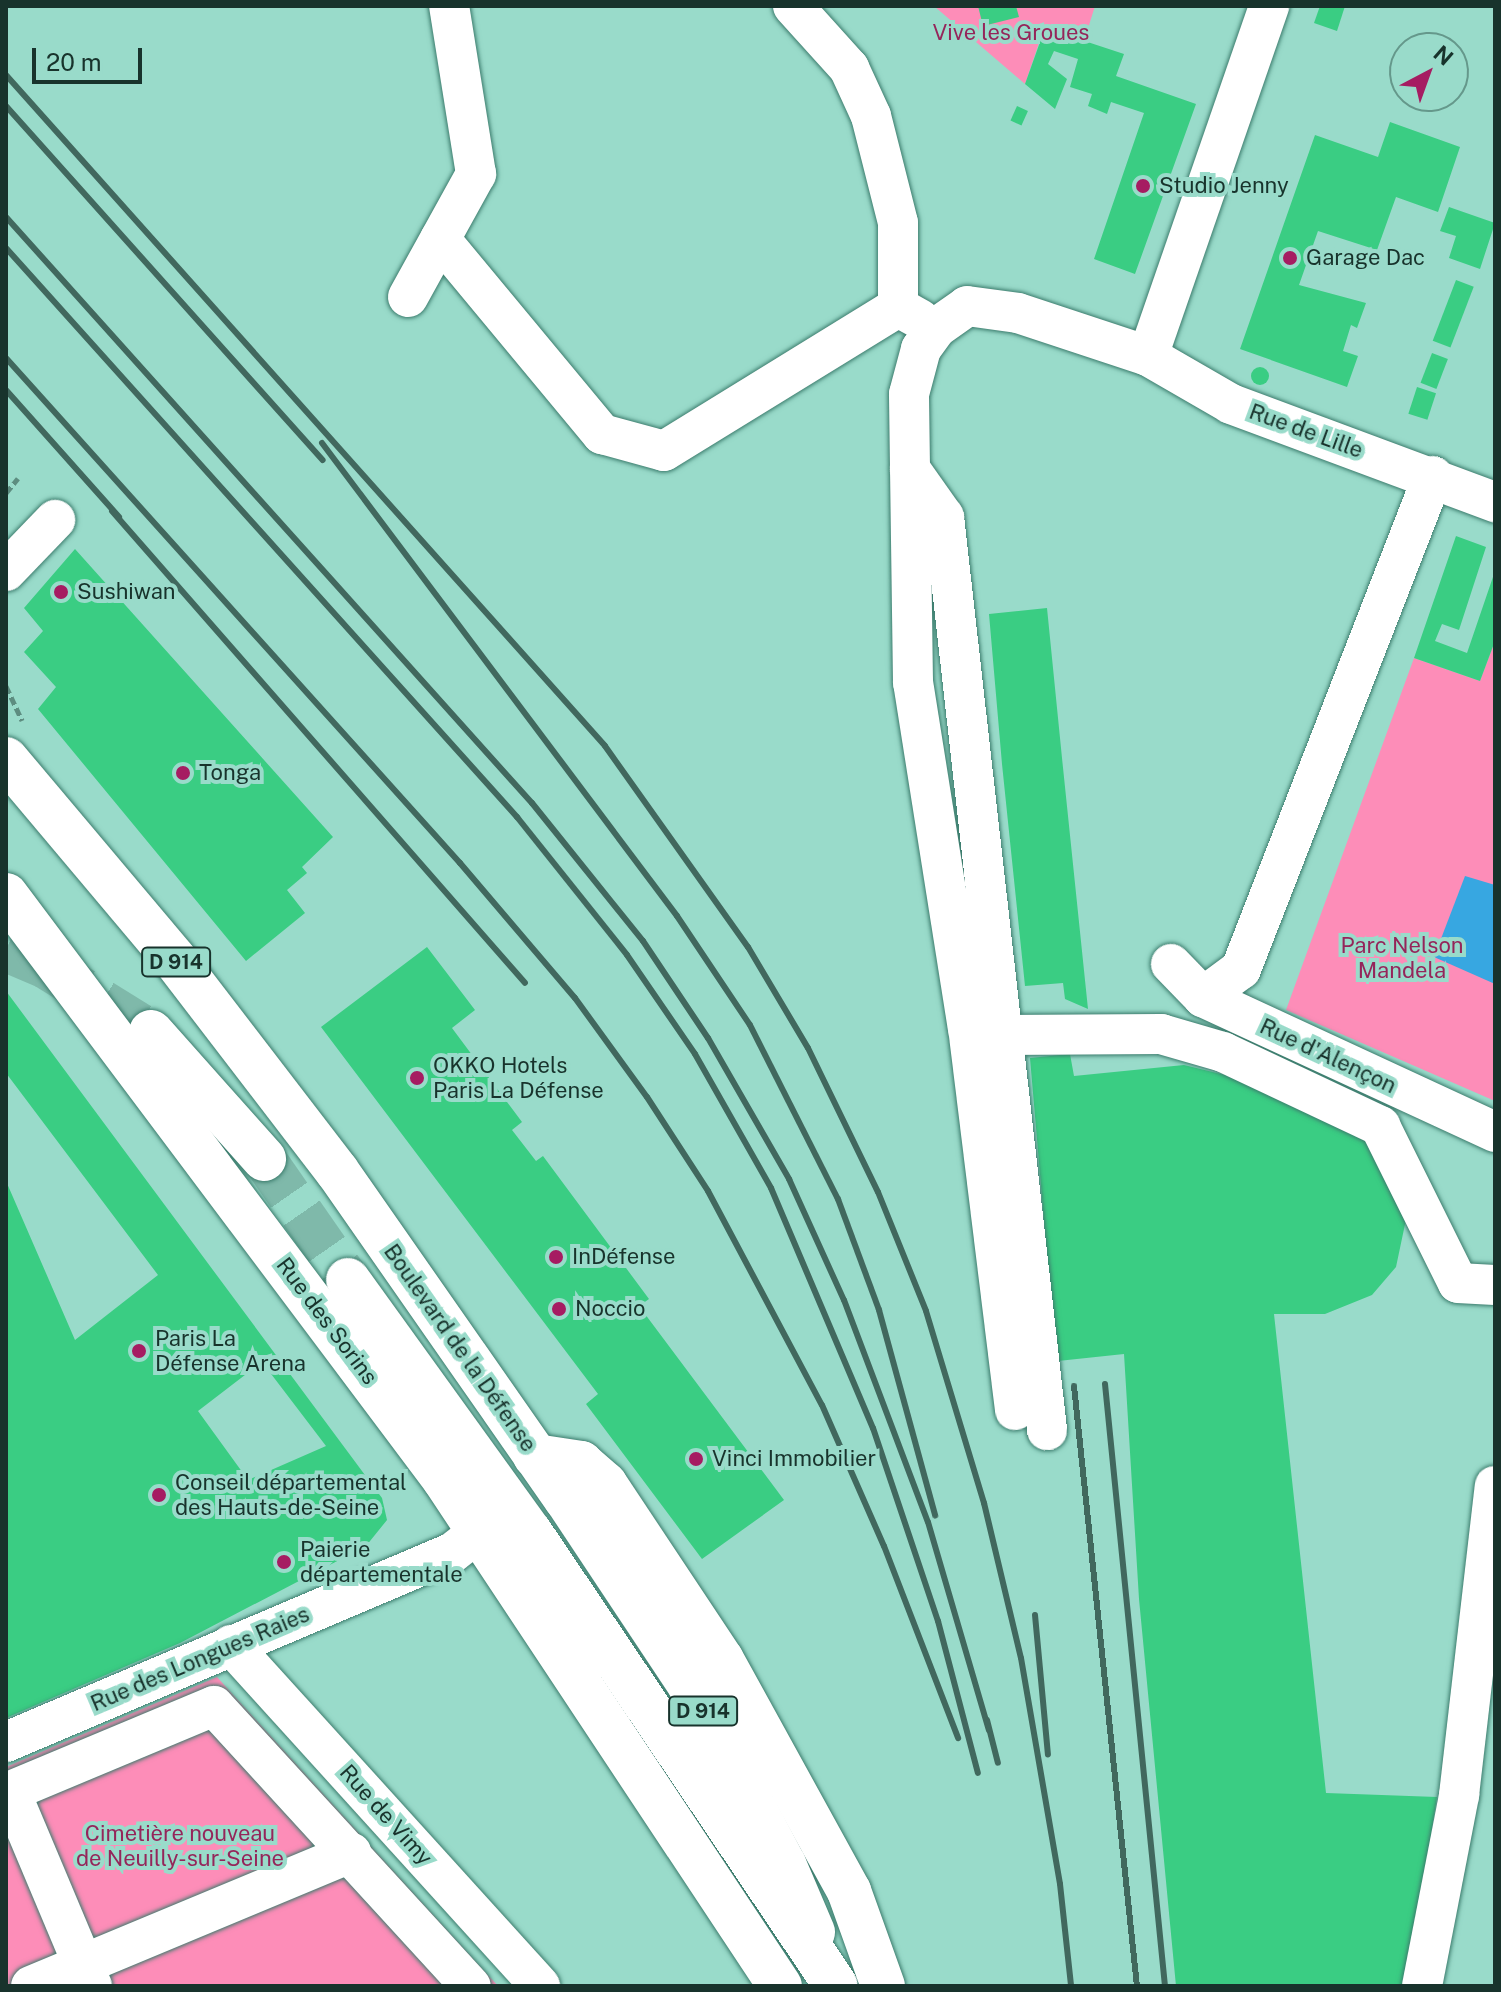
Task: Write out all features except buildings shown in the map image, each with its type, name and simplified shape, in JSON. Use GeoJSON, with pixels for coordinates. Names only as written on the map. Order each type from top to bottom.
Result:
{"type":"FeatureCollection","features":[{"type":"Feature","properties":{"kind":"main road","name":"Boulevard de la Défense"},"geometry":{"type":"LineString","coordinates":[[6,759],[175,960],[328,1159],[535,1456],[689,1684],[784,1864],[836,1986]]}},
{"type":"Feature","properties":{"kind":"main road","name":"Rue des Sorins"},"geometry":{"type":"LineString","coordinates":[[6,895],[389,1405],[632,1758],[780,1986]]}},
{"type":"Feature","properties":{"kind":"main road"},"geometry":{"type":"LineString","coordinates":[[151,1032],[264,1159]]}},
{"type":"Feature","properties":{"kind":"main road"},"geometry":{"type":"LineString","coordinates":[[348,1280],[530,1532],[836,1986]]}},
{"type":"Feature","properties":{"kind":"main road"},"geometry":{"type":"LineString","coordinates":[[535,1456],[581,1463],[605,1484],[722,1660],[849,1891],[883,1986]]}},
{"type":"Feature","properties":{"kind":"street"},"geometry":{"type":"LineString","coordinates":[[408,297],[476,174],[449,6]]}},
{"type":"Feature","properties":{"kind":"street"},"geometry":{"type":"LineString","coordinates":[[793,6],[849,68],[871,116],[898,223],[898,307]]}},
{"type":"Feature","properties":{"kind":"street"},"geometry":{"type":"LineString","coordinates":[[1148,356],[1269,6]]}},
{"type":"Feature","properties":{"kind":"street"},"geometry":{"type":"LineString","coordinates":[[440,239],[602,434],[664,451],[898,307]]}},
{"type":"Feature","properties":{"kind":"street","name":"Rue de Lille"},"geometry":{"type":"LineString","coordinates":[[936,328],[967,306],[988,307],[1148,356],[1231,404],[1433,476],[1486,489]]}},
{"type":"Feature","properties":{"kind":"street"},"geometry":{"type":"LineString","coordinates":[[898,307],[936,328],[912,372],[910,469],[913,683],[1031,1420],[1003,1035],[944,517],[910,469]]}},
{"type":"Feature","properties":{"kind":"street"},"geometry":{"type":"LineString","coordinates":[[1203,997],[1241,969],[1433,476]]}},
{"type":"Feature","properties":{"kind":"street"},"geometry":{"type":"LineString","coordinates":[[6,571],[55,520]]}},
{"type":"Feature","properties":{"kind":"street","name":"Rue d'Alençon"},"geometry":{"type":"LineString","coordinates":[[1171,964],[1203,997],[1495,1132]]}},
{"type":"Feature","properties":{"kind":"street"},"geometry":{"type":"LineString","coordinates":[[1003,1035],[1161,1034],[1223,1052],[1380,1126],[1458,1283],[1495,1285]]}},
{"type":"Feature","properties":{"kind":"street"},"geometry":{"type":"LineString","coordinates":[[1422,1986],[1459,1795],[1495,1486]]}},
{"type":"Feature","properties":{"kind":"street","name":"Rue des Longues Raies"},"geometry":{"type":"LineString","coordinates":[[6,1742],[452,1553],[478,1533]]}},
{"type":"Feature","properties":{"kind":"street","name":"Rue de Vimy"},"geometry":{"type":"LineString","coordinates":[[231,1645],[540,1986]]}},
{"type":"Feature","properties":{"kind":"street"},"geometry":{"type":"LineString","coordinates":[[87,1975],[8,1792],[214,1706],[471,1986]]}},
{"type":"Feature","properties":{"kind":"street"},"geometry":{"type":"LineString","coordinates":[[31,1986],[87,1975],[351,1853]]}},
{"type":"Feature","properties":{"kind":"path"},"geometry":{"type":"LineString","coordinates":[[6,493],[18,478]]}},
{"type":"Feature","properties":{"kind":"green space","name":"Vive les Groues"},"geometry":{"type":"Polygon","coordinates":[[[934,6],[1095,6],[1084,41],[1044,28],[1025,84],[934,6]]]}},
{"type":"Feature","properties":{"kind":"green space","name":"Parc Nelson Mandela"},"geometry":{"type":"Polygon","coordinates":[[[1495,641],[1495,1101],[1286,1010],[1414,658],[1480,681],[1495,641]]]}},
{"type":"Feature","properties":{"kind":"green space","name":"Cimetière nouveau de Neuilly-sur-Seine"},"geometry":{"type":"Polygon","coordinates":[[[217,1677],[498,1986],[6,1986],[6,1767],[217,1677]]]}},
{"type":"Feature","properties":{"kind":"water"},"geometry":{"type":"Polygon","coordinates":[[[1465,876],[1495,885],[1495,984],[1434,957],[1465,876]]]}},
{"type":"Feature","properties":{"kind":"tunnel"},"geometry":{"type":"LineString","coordinates":[[6,950],[46,967],[151,1032]]}},
{"type":"Feature","properties":{"kind":"tunnel"},"geometry":{"type":"LineString","coordinates":[[264,1159],[348,1280]]}},
{"type":"Feature","properties":{"kind":"railway"},"geometry":{"type":"LineString","coordinates":[[6,75],[605,746],[748,947],[808,1048],[878,1192],[926,1311],[984,1503],[1021,1658],[1060,1884],[1071,1986]]}},
{"type":"Feature","properties":{"kind":"railway"},"geometry":{"type":"LineString","coordinates":[[6,106],[323,460]]}},
{"type":"Feature","properties":{"kind":"railway"},"geometry":{"type":"LineString","coordinates":[[6,217],[532,803],[643,941],[708,1038],[789,1179],[844,1300],[928,1522],[989,1730]]}},
{"type":"Feature","properties":{"kind":"railway"},"geometry":{"type":"LineString","coordinates":[[6,248],[517,817],[627,955],[695,1054],[771,1188],[873,1428],[938,1621],[978,1773]]}},
{"type":"Feature","properties":{"kind":"railway"},"geometry":{"type":"LineString","coordinates":[[6,358],[460,863],[575,998],[647,1097],[708,1191],[822,1405],[884,1546],[958,1738]]}},
{"type":"Feature","properties":{"kind":"railway"},"geometry":{"type":"LineString","coordinates":[[6,390],[119,517]]}},
{"type":"Feature","properties":{"kind":"railway"},"geometry":{"type":"LineString","coordinates":[[322,443],[677,916],[750,1025],[838,1199],[879,1310],[935,1515]]}},
{"type":"Feature","properties":{"kind":"railway"},"geometry":{"type":"LineString","coordinates":[[112,511],[525,983]]}},
{"type":"Feature","properties":{"kind":"railway"},"geometry":{"type":"LineString","coordinates":[[1105,1384],[1165,1986]]}},
{"type":"Feature","properties":{"kind":"railway"},"geometry":{"type":"LineString","coordinates":[[1074,1386],[1137,1986]]}},
{"type":"Feature","properties":{"kind":"railway"},"geometry":{"type":"LineString","coordinates":[[1035,1615],[1048,1754]]}},
{"type":"Feature","properties":{"kind":"railway"},"geometry":{"type":"LineString","coordinates":[[987,1720],[998,1763]]}},
{"type":"Feature","properties":{"kind":"place","name":"Studio Jenny"},"geometry":{"type":"Point","coordinates":[1143,186]}},
{"type":"Feature","properties":{"kind":"place","name":"Garage Dac"},"geometry":{"type":"Point","coordinates":[1290,258]}},
{"type":"Feature","properties":{"kind":"place","name":"Sushiwan"},"geometry":{"type":"Point","coordinates":[61,592]}},
{"type":"Feature","properties":{"kind":"place","name":"Tonga"},"geometry":{"type":"Point","coordinates":[183,773]}},
{"type":"Feature","properties":{"kind":"place","name":"OKKO Hotels Paris La Défense"},"geometry":{"type":"Point","coordinates":[417,1078]}},
{"type":"Feature","properties":{"kind":"place","name":"InDéfense"},"geometry":{"type":"Point","coordinates":[556,1257]}},
{"type":"Feature","properties":{"kind":"place","name":"Noccio"},"geometry":{"type":"Point","coordinates":[559,1309]}},
{"type":"Feature","properties":{"kind":"place","name":"Paris La Défense Arena"},"geometry":{"type":"Point","coordinates":[139,1351]}},
{"type":"Feature","properties":{"kind":"place","name":"Vinci Immobilier"},"geometry":{"type":"Point","coordinates":[696,1459]}},
{"type":"Feature","properties":{"kind":"place","name":"Conseil départemental des Hauts-de-Seine"},"geometry":{"type":"Point","coordinates":[159,1495]}},
{"type":"Feature","properties":{"kind":"place","name":"Paierie départementale"},"geometry":{"type":"Point","coordinates":[284,1562]}}]}
